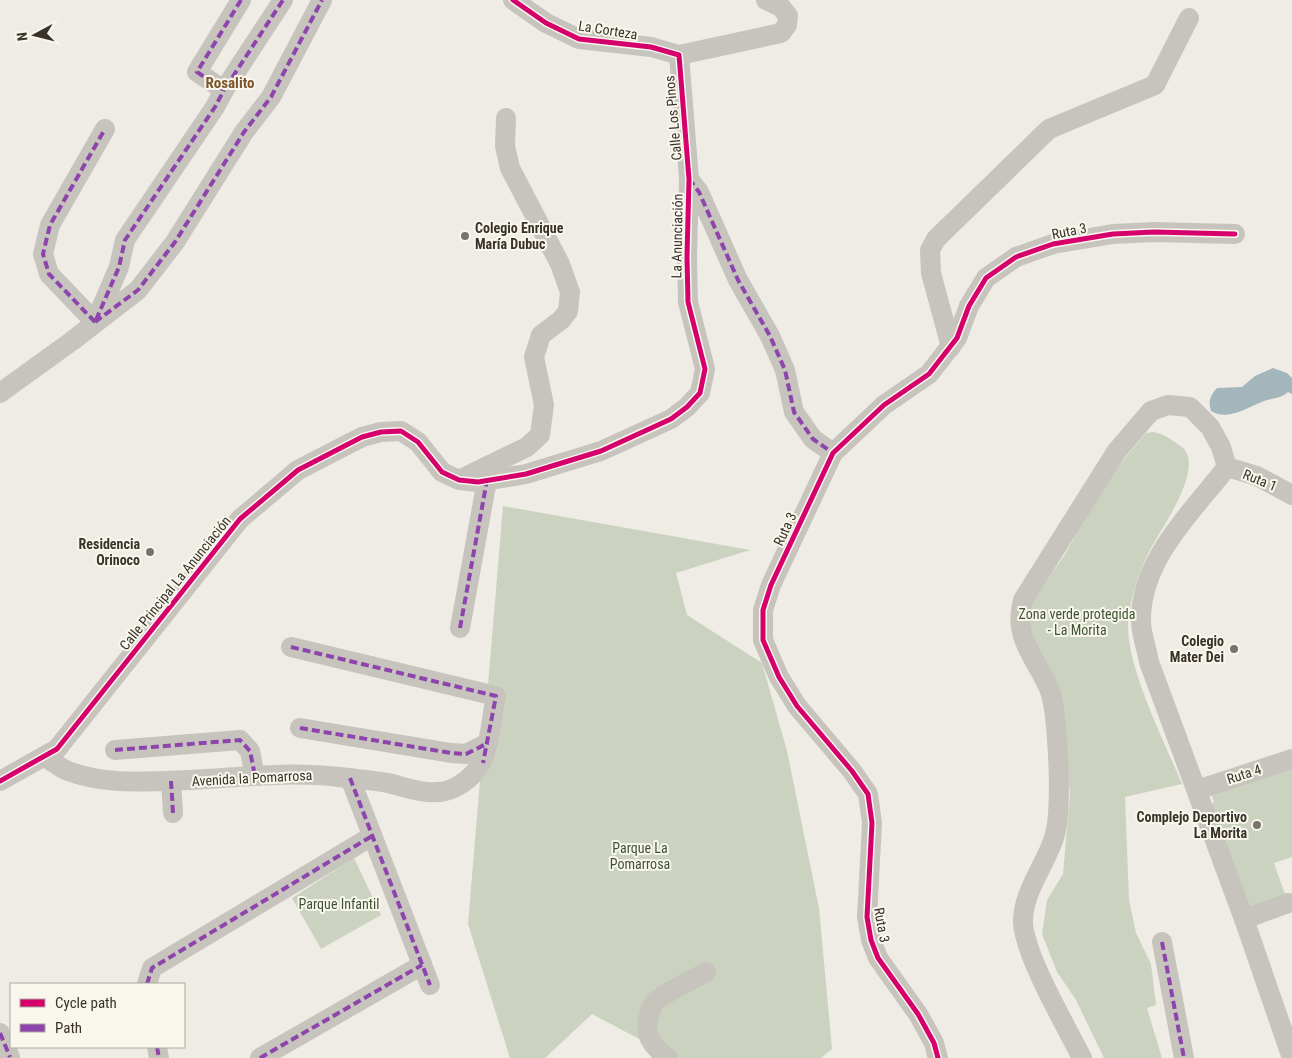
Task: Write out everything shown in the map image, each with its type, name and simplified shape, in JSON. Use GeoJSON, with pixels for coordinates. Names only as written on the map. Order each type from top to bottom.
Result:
{"type":"FeatureCollection","features":[{"type":"Feature","properties":{"kind":"street"},"geometry":{"type":"LineString","coordinates":[[224,90],[197,72],[240,0]]}},
{"type":"Feature","properties":{"kind":"street"},"geometry":{"type":"LineString","coordinates":[[95,322],[119,267],[125,240],[215,107],[224,90],[283,0]]}},
{"type":"Feature","properties":{"kind":"street"},"geometry":{"type":"LineString","coordinates":[[0,393],[138,290],[175,242],[244,132],[271,97],[322,0]]}},
{"type":"Feature","properties":{"kind":"street","name":"La Corteza"},"geometry":{"type":"LineString","coordinates":[[513,0],[546,23],[579,39],[651,47],[679,55]]}},
{"type":"Feature","properties":{"kind":"street"},"geometry":{"type":"LineString","coordinates":[[679,55],[781,33],[787,25],[788,16],[781,7],[766,0]]}},
{"type":"Feature","properties":{"kind":"street"},"geometry":{"type":"LineString","coordinates":[[950,347],[931,272],[930,250],[936,239],[1049,129],[1155,86],[1189,18]]}},
{"type":"Feature","properties":{"kind":"street","name":"Calle Los Pinos"},"geometry":{"type":"LineString","coordinates":[[679,55],[689,179]]}},
{"type":"Feature","properties":{"kind":"street"},"geometry":{"type":"LineString","coordinates":[[459,480],[527,447],[540,435],[544,405],[534,357],[542,335],[561,320],[568,311],[570,292],[563,271],[510,168],[506,146],[506,118]]}},
{"type":"Feature","properties":{"kind":"street"},"geometry":{"type":"LineString","coordinates":[[95,322],[49,274],[43,254],[50,225],[105,129]]}},
{"type":"Feature","properties":{"kind":"street"},"geometry":{"type":"LineString","coordinates":[[689,179],[699,192],[738,280],[770,336],[784,370],[794,412],[813,439],[833,453]]}},
{"type":"Feature","properties":{"kind":"street","name":"La Anunciación"},"geometry":{"type":"LineString","coordinates":[[486,480],[526,474],[601,451],[671,419],[687,407],[700,393],[705,369],[688,302],[686,257],[689,179]]}},
{"type":"Feature","properties":{"kind":"street","name":"Ruta 3"},"geometry":{"type":"LineString","coordinates":[[938,1058],[934,1043],[918,1014],[878,958],[871,940],[866,917],[872,823],[868,794],[852,771],[797,706],[779,676],[763,640],[763,610],[771,585],[833,453],[884,405],[929,374],[957,338],[969,306],[986,278],[1016,256],[1053,244],[1113,234],[1154,232],[1235,234]]}},
{"type":"Feature","properties":{"kind":"street"},"geometry":{"type":"LineString","coordinates":[[1082,1058],[1048,990],[1026,939],[1023,922],[1027,901],[1054,837],[1058,788],[1057,741],[1053,702],[1049,689],[1028,651],[1019,613],[1023,600],[1116,452],[1151,411],[1168,405],[1190,408],[1210,427],[1221,447],[1227,467],[1165,546],[1147,583],[1141,621],[1149,662],[1244,919],[1292,1058]]}},
{"type":"Feature","properties":{"kind":"street","name":"Calle Principal La Anunciación"},"geometry":{"type":"LineString","coordinates":[[0,781],[56,749],[240,518],[298,470],[362,437],[381,432],[401,431],[418,442],[442,472],[459,480]]}},
{"type":"Feature","properties":{"kind":"street","name":"Ruta 1"},"geometry":{"type":"LineString","coordinates":[[1227,467],[1257,476],[1292,495]]}},
{"type":"Feature","properties":{"kind":"street"},"geometry":{"type":"LineString","coordinates":[[459,480],[478,482],[486,480],[460,628]]}},
{"type":"Feature","properties":{"kind":"street"},"geometry":{"type":"LineString","coordinates":[[291,647],[496,696],[488,742],[466,754],[300,728]]}},
{"type":"Feature","properties":{"kind":"street"},"geometry":{"type":"LineString","coordinates":[[115,750],[240,740],[250,751],[255,776]]}},
{"type":"Feature","properties":{"kind":"street","name":"Avenida la Pomarrosa"},"geometry":{"type":"LineString","coordinates":[[45,757],[66,770],[120,783],[296,774],[350,778],[387,783],[414,791],[435,792],[453,789],[470,778],[483,763],[488,742]]}},
{"type":"Feature","properties":{"kind":"street","name":"Ruta 4"},"geometry":{"type":"LineString","coordinates":[[1197,790],[1292,758]]}},
{"type":"Feature","properties":{"kind":"street"},"geometry":{"type":"LineString","coordinates":[[350,778],[430,985]]}},
{"type":"Feature","properties":{"kind":"street"},"geometry":{"type":"LineString","coordinates":[[171,781],[173,813]]}},
{"type":"Feature","properties":{"kind":"street"},"geometry":{"type":"LineString","coordinates":[[147,983],[152,968],[372,836]]}},
{"type":"Feature","properties":{"kind":"street"},"geometry":{"type":"LineString","coordinates":[[1244,919],[1288,903]]}},
{"type":"Feature","properties":{"kind":"street"},"geometry":{"type":"LineString","coordinates":[[1162,942],[1184,1058]]}},
{"type":"Feature","properties":{"kind":"street"},"geometry":{"type":"LineString","coordinates":[[260,1058],[422,965]]}},
{"type":"Feature","properties":{"kind":"street"},"geometry":{"type":"LineString","coordinates":[[668,1058],[658,1051],[648,1037],[647,1023],[650,1012],[656,1000],[706,972]]}},
{"type":"Feature","properties":{"kind":"street"},"geometry":{"type":"LineString","coordinates":[[0,1034],[10,1056]]}},
{"type":"Feature","properties":{"kind":"green space","name":"Zona verde protegida - La Morita"},"geometry":{"type":"Polygon","coordinates":[[[1153,432],[1165,436],[1183,447],[1189,461],[1188,474],[1177,503],[1141,570],[1128,619],[1134,664],[1157,728],[1182,784],[1125,797],[1129,900],[1136,933],[1151,964],[1156,1005],[1147,1008],[1162,1058],[1104,1058],[1076,1000],[1057,972],[1042,934],[1047,900],[1063,874],[1070,794],[1067,769],[1032,648],[1028,607],[1064,556],[1107,479],[1146,433],[1153,432]]]}},
{"type":"Feature","properties":{"kind":"green space","name":"Parque La Pomarrosa"},"geometry":{"type":"Polygon","coordinates":[[[503,506],[750,550],[676,573],[687,615],[762,663],[787,751],[819,908],[832,1049],[821,1058],[675,1058],[592,1014],[545,1058],[510,1058],[468,924],[503,506]]]}},
{"type":"Feature","properties":{"kind":"green space","name":"Complejo Deportivo La Morita"},"geometry":{"type":"Polygon","coordinates":[[[1292,765],[1292,857],[1274,863],[1288,903],[1244,919],[1203,807],[1214,803],[1211,793],[1292,765]]]}},
{"type":"Feature","properties":{"kind":"green space","name":"Parque Infantil"},"geometry":{"type":"Polygon","coordinates":[[[354,858],[381,915],[321,949],[292,898],[354,858]]]}},
{"type":"Feature","properties":{"kind":"shaded area"},"geometry":{"type":"Polygon","coordinates":[[[1273,368],[1287,373],[1292,378],[1292,394],[1288,392],[1280,397],[1267,400],[1232,414],[1218,414],[1211,411],[1210,399],[1217,388],[1242,387],[1255,376],[1273,368]]]}},
{"type":"Feature","properties":{"kind":"marked path"},"geometry":{"type":"LineString","coordinates":[[241,0],[197,72],[224,90],[283,0]]}},
{"type":"Feature","properties":{"kind":"marked path"},"geometry":{"type":"LineString","coordinates":[[95,322],[138,290],[175,242],[244,132],[271,97],[322,0]]}},
{"type":"Feature","properties":{"kind":"marked path"},"geometry":{"type":"LineString","coordinates":[[96,320],[119,267],[125,240],[215,107],[224,90]]}},
{"type":"Feature","properties":{"kind":"marked path"},"geometry":{"type":"LineString","coordinates":[[95,322],[49,274],[43,254],[50,225],[105,129]]}},
{"type":"Feature","properties":{"kind":"marked path"},"geometry":{"type":"LineString","coordinates":[[689,179],[699,192],[738,280],[770,336],[785,370],[794,412],[813,439],[833,453]]}},
{"type":"Feature","properties":{"kind":"marked path"},"geometry":{"type":"LineString","coordinates":[[460,628],[487,480]]}},
{"type":"Feature","properties":{"kind":"marked path"},"geometry":{"type":"LineString","coordinates":[[291,647],[496,696],[483,763]]}},
{"type":"Feature","properties":{"kind":"marked path"},"geometry":{"type":"LineString","coordinates":[[300,728],[451,753],[466,754],[488,743]]}},
{"type":"Feature","properties":{"kind":"marked path"},"geometry":{"type":"LineString","coordinates":[[115,750],[240,740],[250,751],[255,776]]}},
{"type":"Feature","properties":{"kind":"marked path"},"geometry":{"type":"LineString","coordinates":[[350,778],[430,985]]}},
{"type":"Feature","properties":{"kind":"marked path"},"geometry":{"type":"LineString","coordinates":[[171,781],[173,813]]}},
{"type":"Feature","properties":{"kind":"marked path"},"geometry":{"type":"LineString","coordinates":[[147,983],[152,968],[372,836]]}},
{"type":"Feature","properties":{"kind":"marked path"},"geometry":{"type":"LineString","coordinates":[[1162,942],[1184,1058]]}},
{"type":"Feature","properties":{"kind":"marked path"},"geometry":{"type":"LineString","coordinates":[[260,1058],[422,965]]}},
{"type":"Feature","properties":{"kind":"marked path"},"geometry":{"type":"LineString","coordinates":[[0,1033],[10,1057]]}},
{"type":"Feature","properties":{"kind":"marked path"},"geometry":{"type":"LineString","coordinates":[[157,1048],[159,1058]]}},
{"type":"Feature","properties":{"kind":"cycle path"},"geometry":{"type":"LineString","coordinates":[[0,781],[57,749],[240,519],[298,470],[362,437],[381,432],[401,431],[418,442],[442,472],[459,480],[478,482],[526,474],[601,451],[671,419],[687,407],[700,393],[705,369],[688,302],[689,179],[679,55],[651,47],[579,39],[546,23],[513,0]]}},
{"type":"Feature","properties":{"kind":"cycle path"},"geometry":{"type":"LineString","coordinates":[[938,1058],[934,1043],[918,1014],[878,958],[871,940],[867,917],[872,823],[868,794],[852,771],[797,706],[779,677],[763,640],[763,610],[771,585],[833,453],[884,405],[929,374],[957,338],[969,306],[986,278],[1016,257],[1053,244],[1113,234],[1154,232],[1235,234]]}},
{"type":"Feature","properties":{"kind":"place","name":"Colegio Enrique María Dubuc"},"geometry":{"type":"Point","coordinates":[465,236]}},
{"type":"Feature","properties":{"kind":"place","name":"Residencia Orinoco"},"geometry":{"type":"Point","coordinates":[150,552]}},
{"type":"Feature","properties":{"kind":"place","name":"Colegio Mater Dei"},"geometry":{"type":"Point","coordinates":[1234,649]}},
{"type":"Feature","properties":{"kind":"place","name":"Complejo Deportivo La Morita"},"geometry":{"type":"Point","coordinates":[1257,825]}},
{"type":"Feature","properties":{"kind":"district","name":"Rosalito"},"geometry":{"type":"Point","coordinates":[230,83]}}]}
